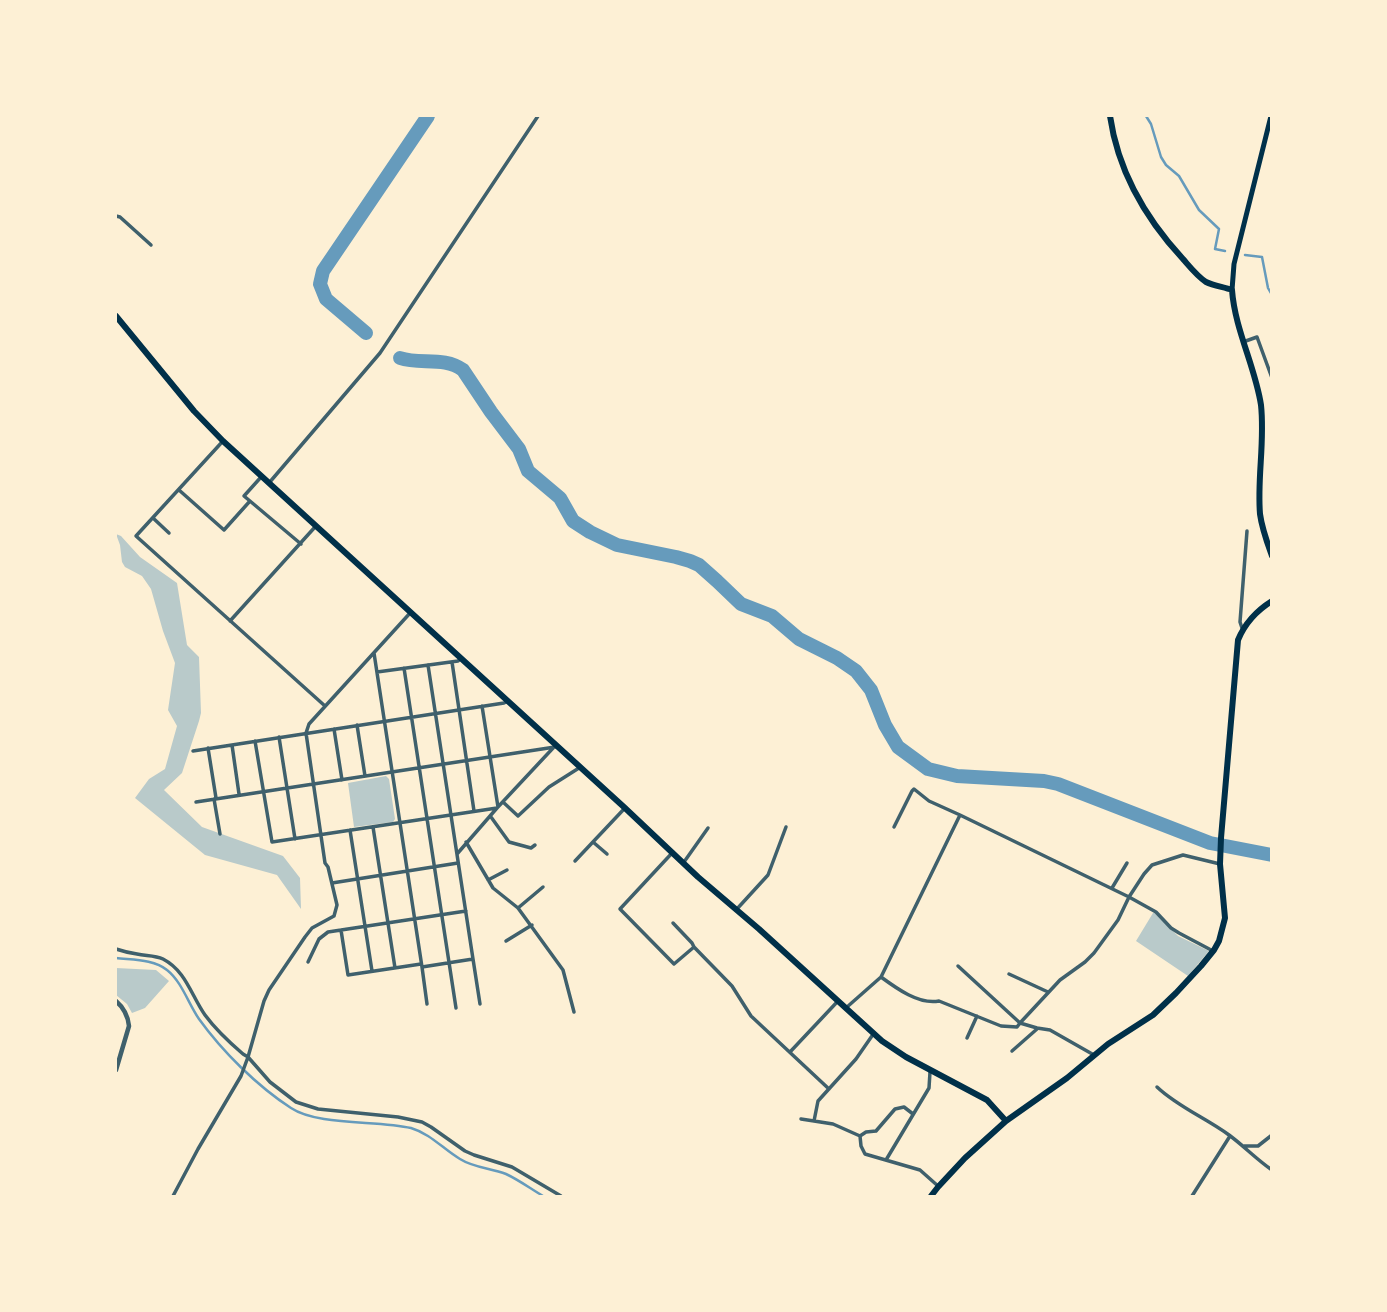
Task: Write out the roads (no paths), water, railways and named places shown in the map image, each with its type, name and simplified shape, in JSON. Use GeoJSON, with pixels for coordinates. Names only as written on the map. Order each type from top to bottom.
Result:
{"type":"FeatureCollection","features":[{"type":"Feature","properties":{"kind":"main road"},"geometry":{"type":"LineString","coordinates":[[1110,116],[1116,147],[1126,173],[1154,225],[1201,278],[1210,284],[1232,290]]}},
{"type":"Feature","properties":{"kind":"main road"},"geometry":{"type":"LineString","coordinates":[[1271,116],[1237,252],[1232,290],[1235,313],[1260,403],[1260,515],[1272,556]]}},
{"type":"Feature","properties":{"kind":"main road"},"geometry":{"type":"LineString","coordinates":[[116,316],[194,411],[223,441],[736,910],[883,1041],[906,1057],[987,1100],[1006,1121]]}},
{"type":"Feature","properties":{"kind":"main road"},"geometry":{"type":"LineString","coordinates":[[931,1196],[965,1158],[1006,1121],[1153,1014],[1176,993],[1219,941],[1225,918],[1220,864],[1221,839],[1238,640],[1255,613],[1272,601]]}},
{"type":"Feature","properties":{"kind":"street"},"geometry":{"type":"LineString","coordinates":[[269,483],[380,353],[538,116]]}},
{"type":"Feature","properties":{"kind":"street"},"geometry":{"type":"LineString","coordinates":[[116,216],[151,245]]}},
{"type":"Feature","properties":{"kind":"street"},"geometry":{"type":"LineString","coordinates":[[1243,342],[1257,337],[1272,379]]}},
{"type":"Feature","properties":{"kind":"street"},"geometry":{"type":"LineString","coordinates":[[223,441],[136,536],[325,706]]}},
{"type":"Feature","properties":{"kind":"street"},"geometry":{"type":"LineString","coordinates":[[262,476],[244,496],[301,544]]}},
{"type":"Feature","properties":{"kind":"street"},"geometry":{"type":"LineString","coordinates":[[179,490],[224,530],[250,500]]}},
{"type":"Feature","properties":{"kind":"street"},"geometry":{"type":"LineString","coordinates":[[152,518],[169,533]]}},
{"type":"Feature","properties":{"kind":"street"},"geometry":{"type":"LineString","coordinates":[[230,621],[316,526]]}},
{"type":"Feature","properties":{"kind":"street"},"geometry":{"type":"LineString","coordinates":[[1242,630],[1240,622],[1247,531]]}},
{"type":"Feature","properties":{"kind":"street"},"geometry":{"type":"LineString","coordinates":[[173,1196],[241,1076],[269,990],[312,928],[334,916],[337,905],[325,863],[306,733],[309,724],[411,612]]}},
{"type":"Feature","properties":{"kind":"street"},"geometry":{"type":"LineString","coordinates":[[374,653],[427,1004]]}},
{"type":"Feature","properties":{"kind":"street"},"geometry":{"type":"LineString","coordinates":[[376,673],[458,661],[461,658]]}},
{"type":"Feature","properties":{"kind":"street"},"geometry":{"type":"LineString","coordinates":[[452,662],[474,811]]}},
{"type":"Feature","properties":{"kind":"street"},"geometry":{"type":"LineString","coordinates":[[428,665],[480,1004]]}},
{"type":"Feature","properties":{"kind":"street"},"geometry":{"type":"LineString","coordinates":[[404,668],[456,1008]]}},
{"type":"Feature","properties":{"kind":"street"},"geometry":{"type":"LineString","coordinates":[[193,751],[508,701]]}},
{"type":"Feature","properties":{"kind":"street"},"geometry":{"type":"LineString","coordinates":[[482,706],[497,808]]}},
{"type":"Feature","properties":{"kind":"street"},"geometry":{"type":"LineString","coordinates":[[357,725],[365,776]]}},
{"type":"Feature","properties":{"kind":"street"},"geometry":{"type":"LineString","coordinates":[[334,729],[342,780]]}},
{"type":"Feature","properties":{"kind":"street"},"geometry":{"type":"LineString","coordinates":[[279,737],[295,839]]}},
{"type":"Feature","properties":{"kind":"street"},"geometry":{"type":"LineString","coordinates":[[256,741],[272,842],[497,808]]}},
{"type":"Feature","properties":{"kind":"street"},"geometry":{"type":"LineString","coordinates":[[232,745],[240,795]]}},
{"type":"Feature","properties":{"kind":"street"},"geometry":{"type":"LineString","coordinates":[[196,802],[556,746]]}},
{"type":"Feature","properties":{"kind":"street"},"geometry":{"type":"LineString","coordinates":[[457,854],[556,746]]}},
{"type":"Feature","properties":{"kind":"street"},"geometry":{"type":"LineString","coordinates":[[208,748],[220,834]]}},
{"type":"Feature","properties":{"kind":"street"},"geometry":{"type":"LineString","coordinates":[[503,802],[518,816],[549,787],[581,767]]}},
{"type":"Feature","properties":{"kind":"street"},"geometry":{"type":"LineString","coordinates":[[894,827],[914,789],[929,801],[1129,897],[1156,912],[1171,928],[1213,951]]}},
{"type":"Feature","properties":{"kind":"street"},"geometry":{"type":"LineString","coordinates":[[575,860],[625,808]]}},
{"type":"Feature","properties":{"kind":"street"},"geometry":{"type":"LineString","coordinates":[[846,1009],[880,977],[960,815]]}},
{"type":"Feature","properties":{"kind":"street"},"geometry":{"type":"LineString","coordinates":[[491,817],[509,842],[531,848],[535,845]]}},
{"type":"Feature","properties":{"kind":"street"},"geometry":{"type":"LineString","coordinates":[[373,827],[395,968]]}},
{"type":"Feature","properties":{"kind":"street"},"geometry":{"type":"LineString","coordinates":[[736,910],[768,875],[786,827]]}},
{"type":"Feature","properties":{"kind":"street"},"geometry":{"type":"LineString","coordinates":[[684,862],[708,828]]}},
{"type":"Feature","properties":{"kind":"street"},"geometry":{"type":"LineString","coordinates":[[350,830],[372,971]]}},
{"type":"Feature","properties":{"kind":"street"},"geometry":{"type":"LineString","coordinates":[[466,842],[488,880],[498,893],[518,908],[563,970],[574,1012]]}},
{"type":"Feature","properties":{"kind":"street"},"geometry":{"type":"LineString","coordinates":[[593,842],[607,853]]}},
{"type":"Feature","properties":{"kind":"street"},"geometry":{"type":"LineString","coordinates":[[673,852],[620,909],[674,964],[694,947]]}},
{"type":"Feature","properties":{"kind":"street"},"geometry":{"type":"LineString","coordinates":[[880,977],[918,999],[939,1001],[1001,1026],[1017,1027],[1059,980],[1094,953],[1152,865],[1183,855],[1220,864]]}},
{"type":"Feature","properties":{"kind":"street"},"geometry":{"type":"LineString","coordinates":[[332,883],[459,863]]}},
{"type":"Feature","properties":{"kind":"street"},"geometry":{"type":"LineString","coordinates":[[1112,889],[1127,863]]}},
{"type":"Feature","properties":{"kind":"street"},"geometry":{"type":"LineString","coordinates":[[488,880],[507,870]]}},
{"type":"Feature","properties":{"kind":"street"},"geometry":{"type":"LineString","coordinates":[[518,908],[543,887]]}},
{"type":"Feature","properties":{"kind":"street"},"geometry":{"type":"LineString","coordinates":[[308,962],[314,948],[328,932],[466,911]]}},
{"type":"Feature","properties":{"kind":"street"},"geometry":{"type":"LineString","coordinates":[[673,923],[732,986],[751,1016],[829,1089]]}},
{"type":"Feature","properties":{"kind":"street"},"geometry":{"type":"LineString","coordinates":[[506,941],[532,925]]}},
{"type":"Feature","properties":{"kind":"street"},"geometry":{"type":"LineString","coordinates":[[341,930],[348,975],[473,959]]}},
{"type":"Feature","properties":{"kind":"street"},"geometry":{"type":"LineString","coordinates":[[116,949],[157,957],[174,966],[216,1028],[270,1082],[296,1102],[318,1109],[422,1122],[465,1151],[512,1167],[561,1196]]}},
{"type":"Feature","properties":{"kind":"street"},"geometry":{"type":"LineString","coordinates":[[958,966],[1020,1023],[1050,1030],[1094,1055]]}},
{"type":"Feature","properties":{"kind":"street"},"geometry":{"type":"LineString","coordinates":[[1009,974],[1048,992]]}},
{"type":"Feature","properties":{"kind":"street"},"geometry":{"type":"LineString","coordinates":[[116,1001],[129,1020],[116,1070]]}},
{"type":"Feature","properties":{"kind":"street"},"geometry":{"type":"LineString","coordinates":[[790,1052],[838,1002]]}},
{"type":"Feature","properties":{"kind":"street"},"geometry":{"type":"LineString","coordinates":[[967,1038],[977,1016]]}},
{"type":"Feature","properties":{"kind":"street"},"geometry":{"type":"LineString","coordinates":[[1012,1051],[1037,1028]]}},
{"type":"Feature","properties":{"kind":"street"},"geometry":{"type":"LineString","coordinates":[[814,1121],[818,1101],[856,1059],[874,1033]]}},
{"type":"Feature","properties":{"kind":"street"},"geometry":{"type":"LineString","coordinates":[[885,1161],[929,1087],[930,1069]]}},
{"type":"Feature","properties":{"kind":"street"},"geometry":{"type":"LineString","coordinates":[[1157,1087],[1170,1099],[1230,1136],[1272,1170]]}},
{"type":"Feature","properties":{"kind":"street"},"geometry":{"type":"LineString","coordinates":[[860,1136],[876,1131],[895,1109],[904,1107],[913,1114]]}},
{"type":"Feature","properties":{"kind":"street"},"geometry":{"type":"LineString","coordinates":[[801,1119],[833,1124],[860,1136]]}},
{"type":"Feature","properties":{"kind":"street"},"geometry":{"type":"LineString","coordinates":[[1242,1146],[1258,1146],[1272,1135]]}},
{"type":"Feature","properties":{"kind":"street"},"geometry":{"type":"LineString","coordinates":[[860,1136],[865,1154],[920,1170],[938,1187]]}},
{"type":"Feature","properties":{"kind":"street"},"geometry":{"type":"LineString","coordinates":[[1192,1196],[1230,1136]]}},
{"type":"Feature","properties":{"kind":"waterway"},"geometry":{"type":"LineString","coordinates":[[366,333],[326,299],[320,284],[323,271],[428,116]]}},
{"type":"Feature","properties":{"kind":"waterway"},"geometry":{"type":"LineString","coordinates":[[1146,116],[1161,157],[1179,176],[1199,210],[1219,229],[1215,249],[1225,251]]}},
{"type":"Feature","properties":{"kind":"waterway"},"geometry":{"type":"LineString","coordinates":[[1245,255],[1262,257],[1272,295]]}},
{"type":"Feature","properties":{"kind":"waterway"},"geometry":{"type":"LineString","coordinates":[[400,358],[448,363],[463,370],[519,449],[528,471],[560,498],[573,521],[617,545],[676,557],[699,565],[741,604],[772,616],[799,639],[856,671],[871,690],[885,725],[898,747],[928,769],[957,776],[1058,784],[1210,843],[1272,855]]}},
{"type":"Feature","properties":{"kind":"waterway"},"geometry":{"type":"LineString","coordinates":[[116,958],[149,962],[167,970],[177,980],[199,1019],[218,1043],[253,1079],[291,1108],[316,1118],[411,1128],[425,1134],[465,1162],[506,1174],[543,1196]]}}]}
